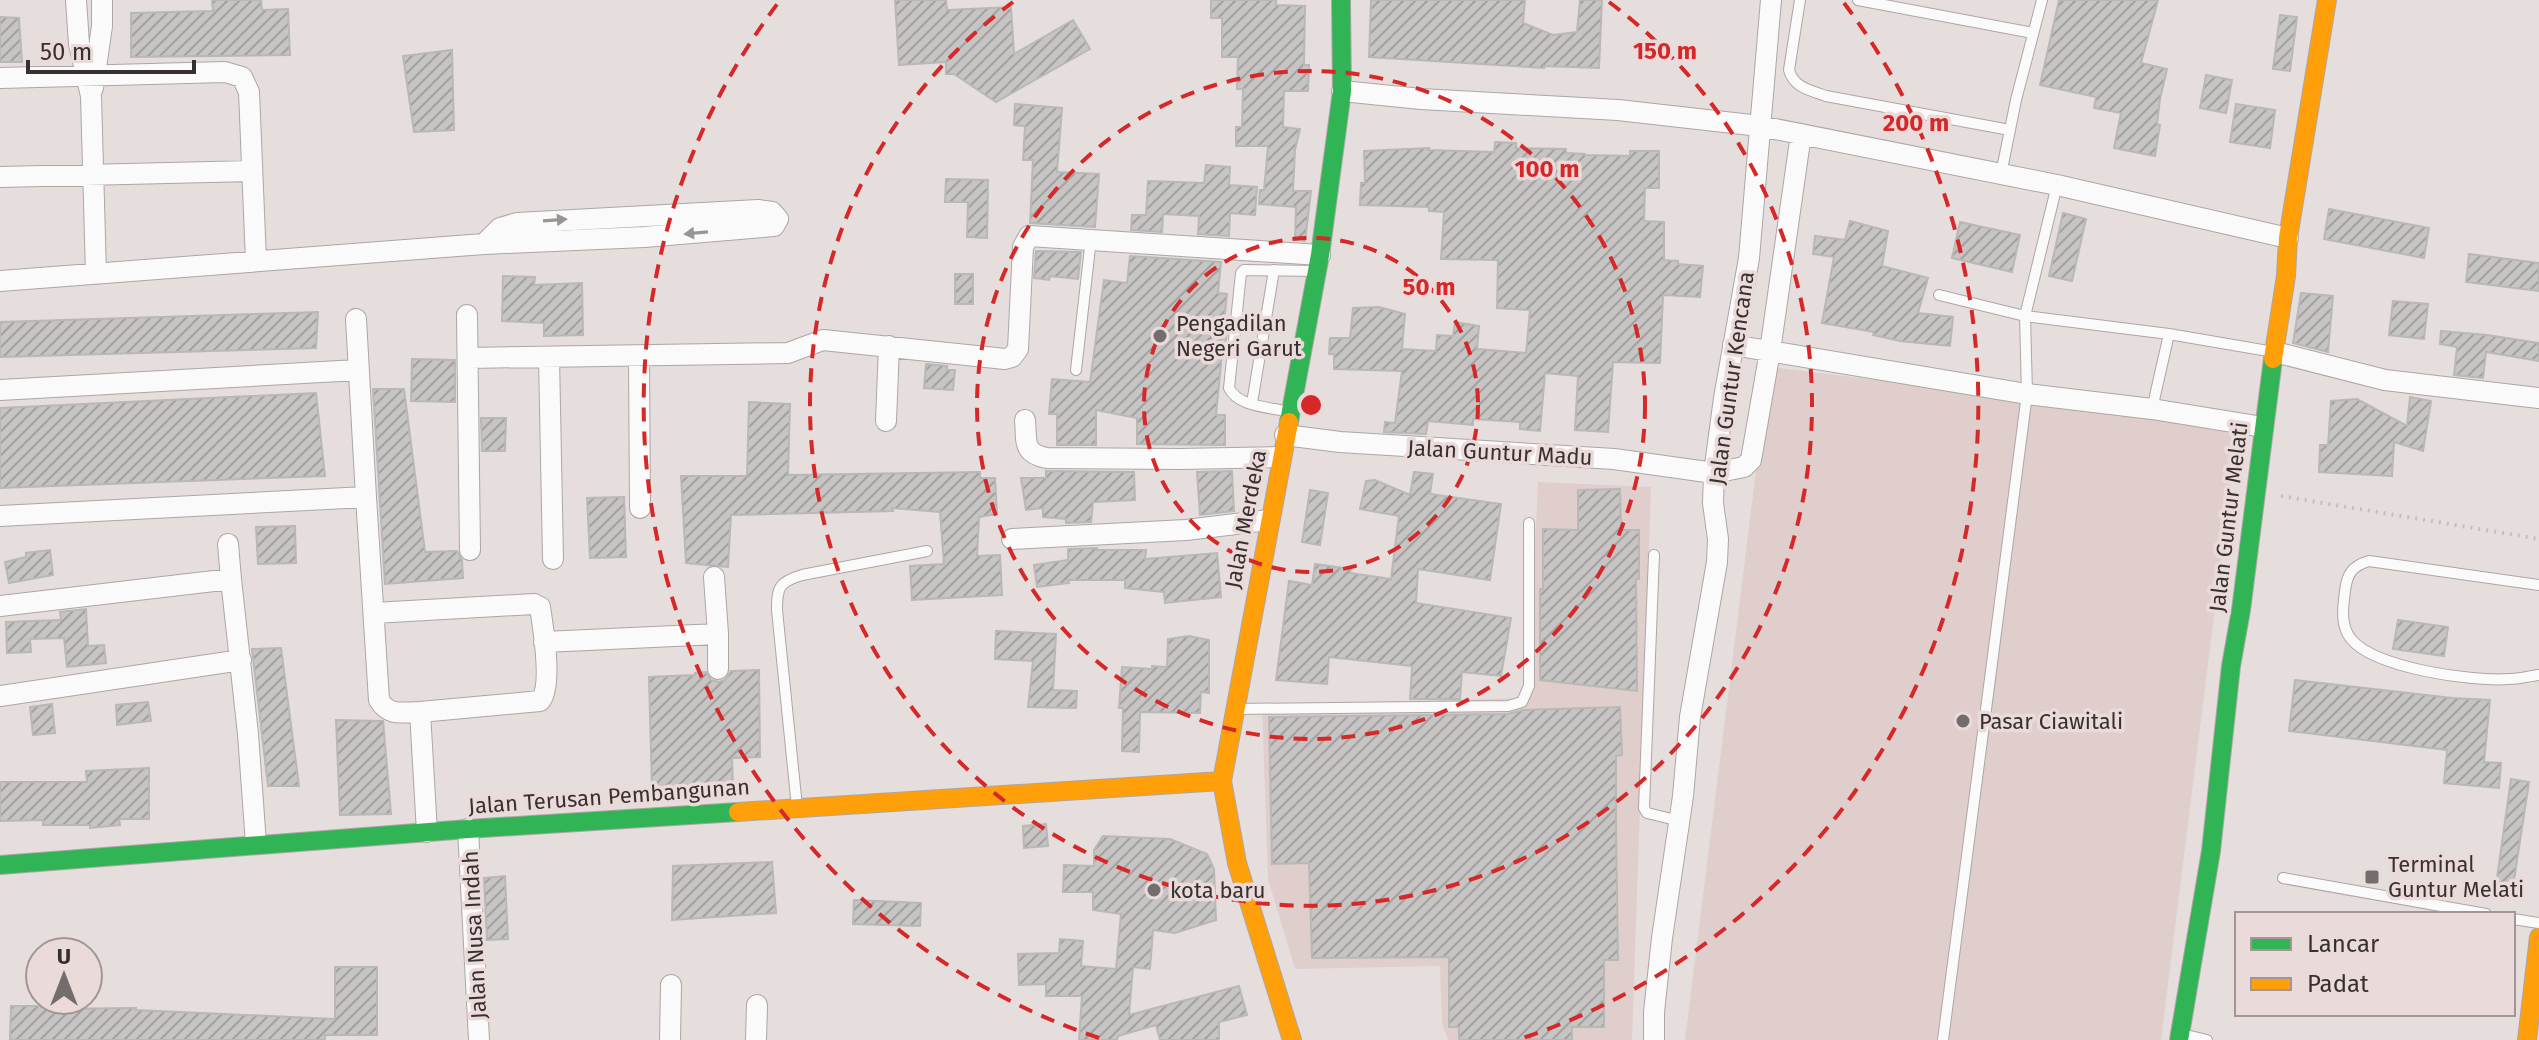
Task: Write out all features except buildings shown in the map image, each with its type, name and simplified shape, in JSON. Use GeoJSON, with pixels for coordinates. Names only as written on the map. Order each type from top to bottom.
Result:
{"type":"FeatureCollection","features":[{"type":"Feature","properties":{"kind":"street"},"geometry":{"type":"LineString","coordinates":[[76,0],[79,44],[90,75]]}},
{"type":"Feature","properties":{"kind":"street"},"geometry":{"type":"LineString","coordinates":[[96,274],[90,75],[102,26],[102,0]]}},
{"type":"Feature","properties":{"kind":"street","name":"Jalan Merdeka"},"geometry":{"type":"LineString","coordinates":[[1292,1040],[1237,863],[1222,781],[1319,263],[1342,91],[1341,0]]}},
{"type":"Feature","properties":{"kind":"street","name":"Jalan Guntur Kencana"},"geometry":{"type":"LineString","coordinates":[[1654,1040],[1662,938],[1680,821],[1690,717],[1717,562],[1714,473],[1749,258],[1771,0]]}},
{"type":"Feature","properties":{"kind":"street","name":"Jalan Guntur Melati"},"geometry":{"type":"LineString","coordinates":[[2180,1037],[2211,851],[2231,666],[2249,555],[2254,492],[2286,276],[2288,238],[2327,0]]}},
{"type":"Feature","properties":{"kind":"street"},"geometry":{"type":"LineString","coordinates":[[0,78],[225,72],[242,77],[249,92],[256,261]]}},
{"type":"Feature","properties":{"kind":"street"},"geometry":{"type":"LineString","coordinates":[[1342,91],[1421,99],[1618,110],[1760,126],[2057,185],[2288,238]]}},
{"type":"Feature","properties":{"kind":"street"},"geometry":{"type":"LineString","coordinates":[[1714,473],[1744,467],[1751,460],[1801,134]]}},
{"type":"Feature","properties":{"kind":"street"},"geometry":{"type":"LineString","coordinates":[[0,177],[252,171]]}},
{"type":"Feature","properties":{"kind":"street"},"geometry":{"type":"LineString","coordinates":[[0,281],[484,244],[644,237],[774,226],[778,219],[772,212],[758,210],[517,223],[500,228],[484,244]]}},
{"type":"Feature","properties":{"kind":"street"},"geometry":{"type":"LineString","coordinates":[[644,215],[644,237]]}},
{"type":"Feature","properties":{"kind":"street"},"geometry":{"type":"LineString","coordinates":[[468,358],[788,353],[823,340],[1005,359],[1012,357],[1018,349],[1023,247],[1029,236],[1091,239],[1319,263]]}},
{"type":"Feature","properties":{"kind":"street"},"geometry":{"type":"LineString","coordinates":[[467,315],[470,550]]}},
{"type":"Feature","properties":{"kind":"street"},"geometry":{"type":"LineString","coordinates":[[356,319],[379,700],[392,713],[420,712],[540,701],[546,690],[540,607],[534,604],[374,613]]}},
{"type":"Feature","properties":{"kind":"street"},"geometry":{"type":"LineString","coordinates":[[1733,345],[2027,394],[2152,409],[2263,427]]}},
{"type":"Feature","properties":{"kind":"street"},"geometry":{"type":"LineString","coordinates":[[886,421],[889,346]]}},
{"type":"Feature","properties":{"kind":"street"},"geometry":{"type":"LineString","coordinates":[[2275,352],[2385,380],[2539,398]]}},
{"type":"Feature","properties":{"kind":"street"},"geometry":{"type":"LineString","coordinates":[[549,357],[553,559]]}},
{"type":"Feature","properties":{"kind":"street"},"geometry":{"type":"LineString","coordinates":[[639,357],[640,508]]}},
{"type":"Feature","properties":{"kind":"street"},"geometry":{"type":"LineString","coordinates":[[0,390],[358,370]]}},
{"type":"Feature","properties":{"kind":"street"},"geometry":{"type":"LineString","coordinates":[[1025,420],[1028,449],[1033,455],[1047,458],[1281,457]]}},
{"type":"Feature","properties":{"kind":"street","name":"Jalan Guntur Madu"},"geometry":{"type":"LineString","coordinates":[[1285,435],[1340,442],[1614,459],[1714,473]]}},
{"type":"Feature","properties":{"kind":"street"},"geometry":{"type":"LineString","coordinates":[[0,516],[366,497]]}},
{"type":"Feature","properties":{"kind":"street"},"geometry":{"type":"LineString","coordinates":[[1012,539],[1186,530],[1269,520]]}},
{"type":"Feature","properties":{"kind":"street"},"geometry":{"type":"LineString","coordinates":[[228,544],[256,844]]}},
{"type":"Feature","properties":{"kind":"street"},"geometry":{"type":"LineString","coordinates":[[714,577],[718,669]]}},
{"type":"Feature","properties":{"kind":"street"},"geometry":{"type":"LineString","coordinates":[[0,606],[231,579]]}},
{"type":"Feature","properties":{"kind":"street"},"geometry":{"type":"LineString","coordinates":[[544,642],[718,634]]}},
{"type":"Feature","properties":{"kind":"street"},"geometry":{"type":"LineString","coordinates":[[0,696],[241,660]]}},
{"type":"Feature","properties":{"kind":"street"},"geometry":{"type":"LineString","coordinates":[[420,712],[427,832]]}},
{"type":"Feature","properties":{"kind":"street","name":"Jalan Terusan Pembangunan"},"geometry":{"type":"LineString","coordinates":[[0,865],[468,829],[1222,781]]}},
{"type":"Feature","properties":{"kind":"street","name":"Jalan Nusa Indah"},"geometry":{"type":"LineString","coordinates":[[468,829],[479,1040]]}},
{"type":"Feature","properties":{"kind":"street"},"geometry":{"type":"LineString","coordinates":[[2527,1040],[2539,937]]}},
{"type":"Feature","properties":{"kind":"street"},"geometry":{"type":"LineString","coordinates":[[670,1040],[671,985]]}},
{"type":"Feature","properties":{"kind":"street"},"geometry":{"type":"LineString","coordinates":[[756,1040],[757,1005]]}},
{"type":"Feature","properties":{"kind":"lane"},"geometry":{"type":"LineString","coordinates":[[1800,0],[1789,70],[1798,86],[1826,96],[2010,130]]}},
{"type":"Feature","properties":{"kind":"lane"},"geometry":{"type":"LineString","coordinates":[[1858,0],[2033,33]]}},
{"type":"Feature","properties":{"kind":"lane"},"geometry":{"type":"LineString","coordinates":[[2001,174],[2042,0]]}},
{"type":"Feature","properties":{"kind":"lane"},"geometry":{"type":"LineString","coordinates":[[1943,1040],[2027,394],[2025,316],[2057,185]]}},
{"type":"Feature","properties":{"kind":"lane"},"geometry":{"type":"LineString","coordinates":[[1076,370],[1091,239]]}},
{"type":"Feature","properties":{"kind":"lane"},"geometry":{"type":"LineString","coordinates":[[1290,412],[1234,397],[1229,388],[1241,273],[1244,270],[1274,270],[1319,263]]}},
{"type":"Feature","properties":{"kind":"lane"},"geometry":{"type":"LineString","coordinates":[[1252,403],[1274,270]]}},
{"type":"Feature","properties":{"kind":"lane"},"geometry":{"type":"LineString","coordinates":[[1939,295],[2025,316],[2169,334],[2275,352]]}},
{"type":"Feature","properties":{"kind":"lane"},"geometry":{"type":"LineString","coordinates":[[2152,409],[2169,334]]}},
{"type":"Feature","properties":{"kind":"lane"},"geometry":{"type":"LineString","coordinates":[[1235,709],[1508,706],[1522,702],[1529,686],[1529,523]]}},
{"type":"Feature","properties":{"kind":"lane"},"geometry":{"type":"LineString","coordinates":[[797,808],[777,610],[778,589],[802,575],[927,551]]}},
{"type":"Feature","properties":{"kind":"lane"},"geometry":{"type":"LineString","coordinates":[[1654,555],[1644,808],[1647,813],[1680,821]]}},
{"type":"Feature","properties":{"kind":"lane"},"geometry":{"type":"LineString","coordinates":[[2539,585],[2369,561],[2358,565],[2347,578],[2343,618],[2346,631],[2359,646],[2394,663],[2458,676],[2507,680],[2539,675]]}},
{"type":"Feature","properties":{"kind":"lane"},"geometry":{"type":"LineString","coordinates":[[2283,878],[2475,912]]}},
{"type":"Feature","properties":{"kind":"lane"},"geometry":{"type":"LineString","coordinates":[[2515,919],[2539,923]]}},
{"type":"Feature","properties":{"kind":"lane"},"geometry":{"type":"LineString","coordinates":[[2180,1037],[2207,1040]]}},
{"type":"Feature","properties":{"kind":"path"},"geometry":{"type":"LineString","coordinates":[[2254,492],[2539,539]]}},
{"type":"Feature","properties":{"kind":"shaded area","name":"Pasar Ciawitali"},"geometry":{"type":"Polygon","coordinates":[[[1769,367],[2238,424],[2161,1040],[1685,1040],[1769,367]]]}},
{"type":"Feature","properties":{"kind":"shaded area"},"geometry":{"type":"Polygon","coordinates":[[[1538,482],[1651,487],[1632,1040],[1448,1040],[1442,1023],[1440,966],[1295,969],[1268,879],[1262,705],[1528,698],[1538,482]]]}},
{"type":"Feature","properties":{"kind":"traffic: fast"},"geometry":{"type":"LineString","coordinates":[[1289,422],[1320,255],[1342,91],[1341,0]]}},
{"type":"Feature","properties":{"kind":"traffic: fast"},"geometry":{"type":"LineString","coordinates":[[2179,1040],[2211,851],[2231,666],[2273,359]]}},
{"type":"Feature","properties":{"kind":"traffic: fast"},"geometry":{"type":"LineString","coordinates":[[0,865],[738,812]]}},
{"type":"Feature","properties":{"kind":"traffic: slow"},"geometry":{"type":"LineString","coordinates":[[2273,359],[2286,276],[2288,238],[2327,0]]}},
{"type":"Feature","properties":{"kind":"traffic: slow"},"geometry":{"type":"LineString","coordinates":[[1289,422],[1222,781],[1237,863],[1292,1040]]}},
{"type":"Feature","properties":{"kind":"traffic: slow"},"geometry":{"type":"LineString","coordinates":[[738,812],[1222,781]]}},
{"type":"Feature","properties":{"kind":"traffic: slow"},"geometry":{"type":"LineString","coordinates":[[2527,1040],[2539,937]]}},
{"type":"Feature","properties":{"kind":"place","name":"Pengadilan Negeri Garut"},"geometry":{"type":"Point","coordinates":[1160,336]}},
{"type":"Feature","properties":{"kind":"place","name":"Pasar Ciawitali"},"geometry":{"type":"Point","coordinates":[1963,721]}},
{"type":"Feature","properties":{"kind":"place","name":"Terminal Guntur Melati"},"geometry":{"type":"Point","coordinates":[2372,877]}},
{"type":"Feature","properties":{"kind":"place","name":"kota baru"},"geometry":{"type":"Point","coordinates":[1154,890]}}]}
